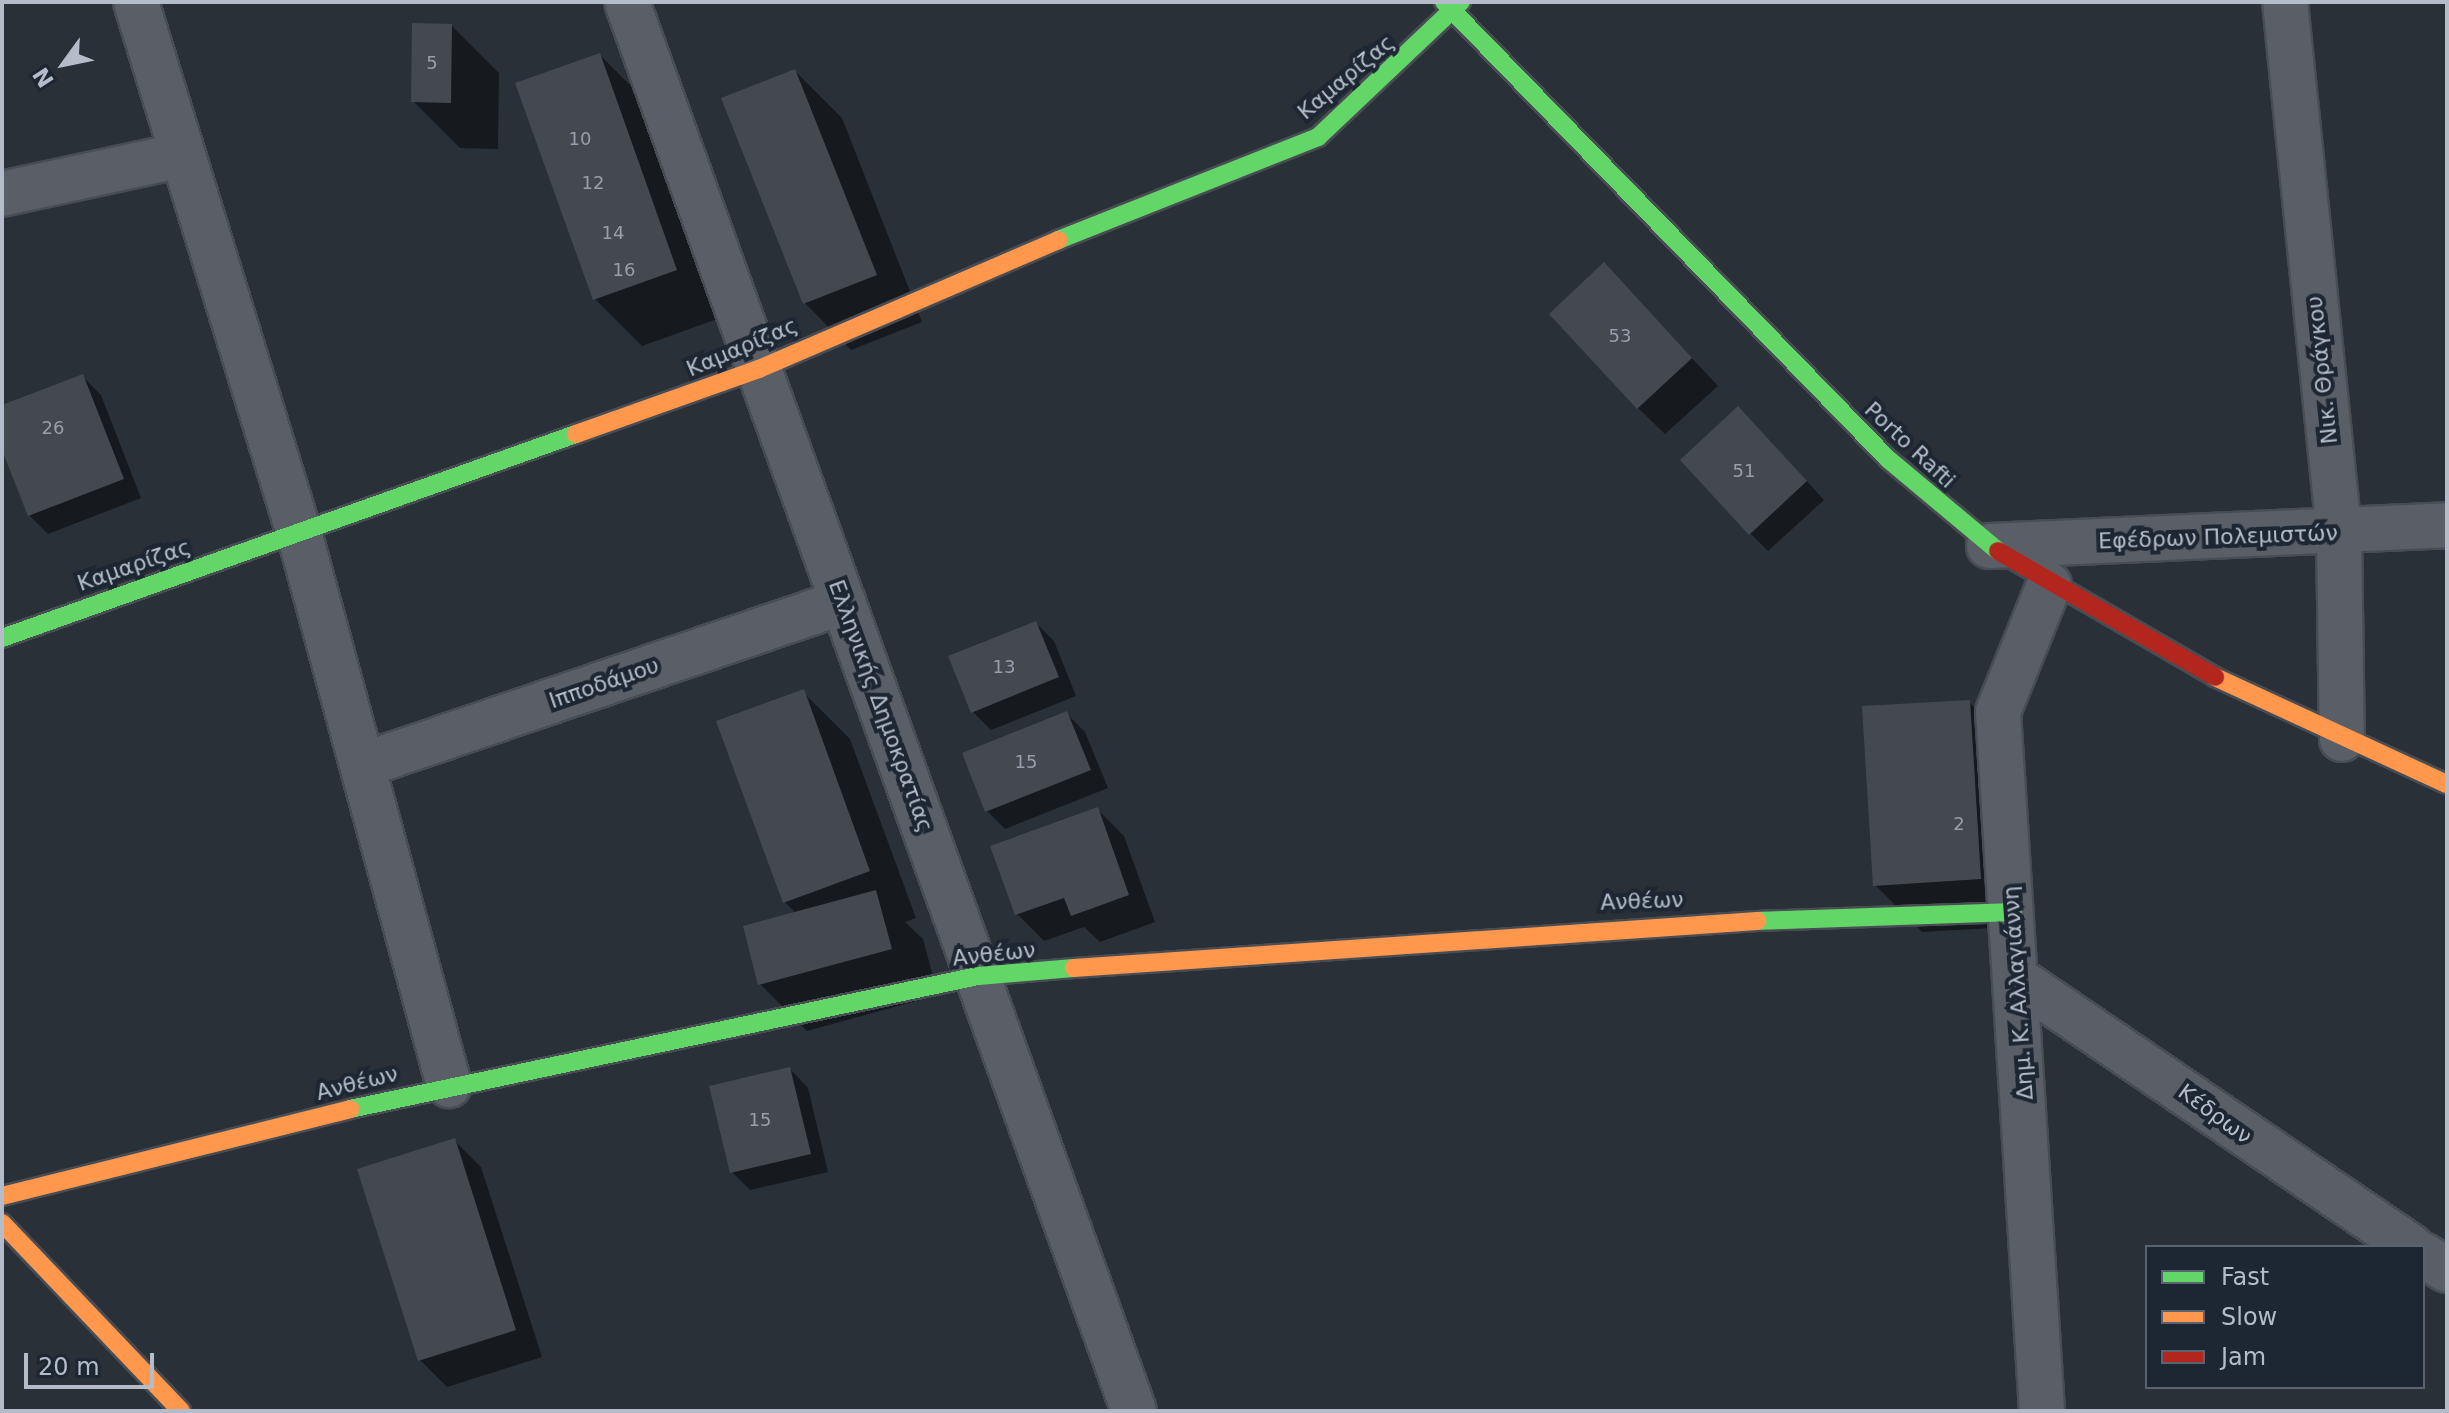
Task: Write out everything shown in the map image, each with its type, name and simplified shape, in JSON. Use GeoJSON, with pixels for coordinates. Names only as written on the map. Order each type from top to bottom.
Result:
{"type":"FeatureCollection","features":[{"type":"Feature","properties":{"kind":"street"},"geometry":{"type":"LineString","coordinates":[[136,2],[178,156],[300,536],[366,764],[449,1085]]}},
{"type":"Feature","properties":{"kind":"street","name":"Ελληνικής Δημοκρατίας"},"geometry":{"type":"LineString","coordinates":[[627,2],[1134,1411]]}},
{"type":"Feature","properties":{"kind":"street","name":"Νικ. Θράγκου"},"geometry":{"type":"LineString","coordinates":[[2285,2],[2339,532],[2342,739]]}},
{"type":"Feature","properties":{"kind":"street","name":"Καμαρίζας"},"geometry":{"type":"LineString","coordinates":[[2,638],[300,536],[759,369],[916,296],[1318,137],[1452,5]]}},
{"type":"Feature","properties":{"kind":"street","name":"Porto Rafti"},"geometry":{"type":"LineString","coordinates":[[1452,5],[1888,459],[1989,546],[2049,585],[2242,693],[2447,784]]}},
{"type":"Feature","properties":{"kind":"street"},"geometry":{"type":"LineString","coordinates":[[2,194],[178,156]]}},
{"type":"Feature","properties":{"kind":"street","name":"Εφέδρων Πολεμιστών"},"geometry":{"type":"LineString","coordinates":[[1989,546],[2447,525]]}},
{"type":"Feature","properties":{"kind":"street","name":"Δημ. Κ. Αλλαγιάννη"},"geometry":{"type":"LineString","coordinates":[[2042,1411],[2020,981],[1998,712],[2049,585]]}},
{"type":"Feature","properties":{"kind":"street","name":"Ιπποδάμου"},"geometry":{"type":"LineString","coordinates":[[366,764],[843,602]]}},
{"type":"Feature","properties":{"kind":"street","name":"Ανθέων"},"geometry":{"type":"LineString","coordinates":[[2,1196],[449,1085],[978,976],[1601,926],[2013,912]]}},
{"type":"Feature","properties":{"kind":"street","name":"Κέδρων"},"geometry":{"type":"LineString","coordinates":[[2020,981],[2408,1245]]}},
{"type":"Feature","properties":{"kind":"street"},"geometry":{"type":"LineString","coordinates":[[2,1223],[181,1411]]}},
{"type":"Feature","properties":{"kind":"street"},"geometry":{"type":"LineString","coordinates":[[2425,1256],[2447,1270]]}},
{"type":"Feature","properties":{"kind":"building"},"geometry":{"type":"Polygon","coordinates":[[[412,23],[452,24],[451,103],[411,102],[412,23]]]}},
{"type":"Feature","properties":{"kind":"building"},"geometry":{"type":"Polygon","coordinates":[[[600,53],[677,270],[593,300],[515,83],[600,53]]]}},
{"type":"Feature","properties":{"kind":"building"},"geometry":{"type":"Polygon","coordinates":[[[795,69],[877,275],[803,304],[721,98],[795,69]]]}},
{"type":"Feature","properties":{"kind":"building"},"geometry":{"type":"Polygon","coordinates":[[[1604,262],[1692,358],[1637,409],[1549,314],[1604,262]]]}},
{"type":"Feature","properties":{"kind":"building"},"geometry":{"type":"Polygon","coordinates":[[[83,374],[124,479],[28,516],[2,450],[2,405],[83,374]]]}},
{"type":"Feature","properties":{"kind":"building"},"geometry":{"type":"Polygon","coordinates":[[[1738,406],[1807,481],[1749,535],[1680,460],[1738,406]]]}},
{"type":"Feature","properties":{"kind":"building"},"geometry":{"type":"Polygon","coordinates":[[[1036,621],[1059,677],[971,713],[948,656],[1036,621]]]}},
{"type":"Feature","properties":{"kind":"building"},"geometry":{"type":"Polygon","coordinates":[[[804,689],[870,871],[783,903],[716,721],[804,689]]]}},
{"type":"Feature","properties":{"kind":"building"},"geometry":{"type":"Polygon","coordinates":[[[1970,700],[1981,879],[1873,886],[1862,706],[1970,700]]]}},
{"type":"Feature","properties":{"kind":"building"},"geometry":{"type":"Polygon","coordinates":[[[1067,711],[1091,770],[985,812],[962,753],[1067,711]]]}},
{"type":"Feature","properties":{"kind":"building"},"geometry":{"type":"Polygon","coordinates":[[[1098,807],[1129,895],[1071,916],[1064,898],[1015,915],[990,846],[1098,807]]]}},
{"type":"Feature","properties":{"kind":"building"},"geometry":{"type":"Polygon","coordinates":[[[876,890],[892,949],[758,985],[743,926],[876,890]]]}},
{"type":"Feature","properties":{"kind":"building"},"geometry":{"type":"Polygon","coordinates":[[[790,1067],[811,1154],[730,1173],[709,1086],[790,1067]]]}},
{"type":"Feature","properties":{"kind":"building"},"geometry":{"type":"Polygon","coordinates":[[[455,1138],[516,1330],[418,1361],[357,1169],[455,1138]]]}},
{"type":"Feature","properties":{"kind":"traffic: fast"},"geometry":{"type":"LineString","coordinates":[[1444,2],[1888,459],[1998,551]]}},
{"type":"Feature","properties":{"kind":"traffic: fast"},"geometry":{"type":"LineString","coordinates":[[1058,240],[1318,137],[1461,2]]}},
{"type":"Feature","properties":{"kind":"traffic: fast"},"geometry":{"type":"LineString","coordinates":[[2,638],[576,434]]}},
{"type":"Feature","properties":{"kind":"traffic: fast"},"geometry":{"type":"LineString","coordinates":[[1757,921],[2013,912]]}},
{"type":"Feature","properties":{"kind":"traffic: fast"},"geometry":{"type":"LineString","coordinates":[[350,1109],[978,976],[1074,968]]}},
{"type":"Feature","properties":{"kind":"traffic: slow"},"geometry":{"type":"LineString","coordinates":[[576,434],[759,369],[1058,240]]}},
{"type":"Feature","properties":{"kind":"traffic: slow"},"geometry":{"type":"LineString","coordinates":[[2215,677],[2447,784]]}},
{"type":"Feature","properties":{"kind":"traffic: slow"},"geometry":{"type":"LineString","coordinates":[[1074,968],[1757,921]]}},
{"type":"Feature","properties":{"kind":"traffic: slow"},"geometry":{"type":"LineString","coordinates":[[2,1196],[350,1109]]}},
{"type":"Feature","properties":{"kind":"traffic: slow"},"geometry":{"type":"LineString","coordinates":[[2,1223],[181,1411]]}},
{"type":"Feature","properties":{"kind":"traffic: jam"},"geometry":{"type":"LineString","coordinates":[[1998,551],[2215,677]]}}]}
